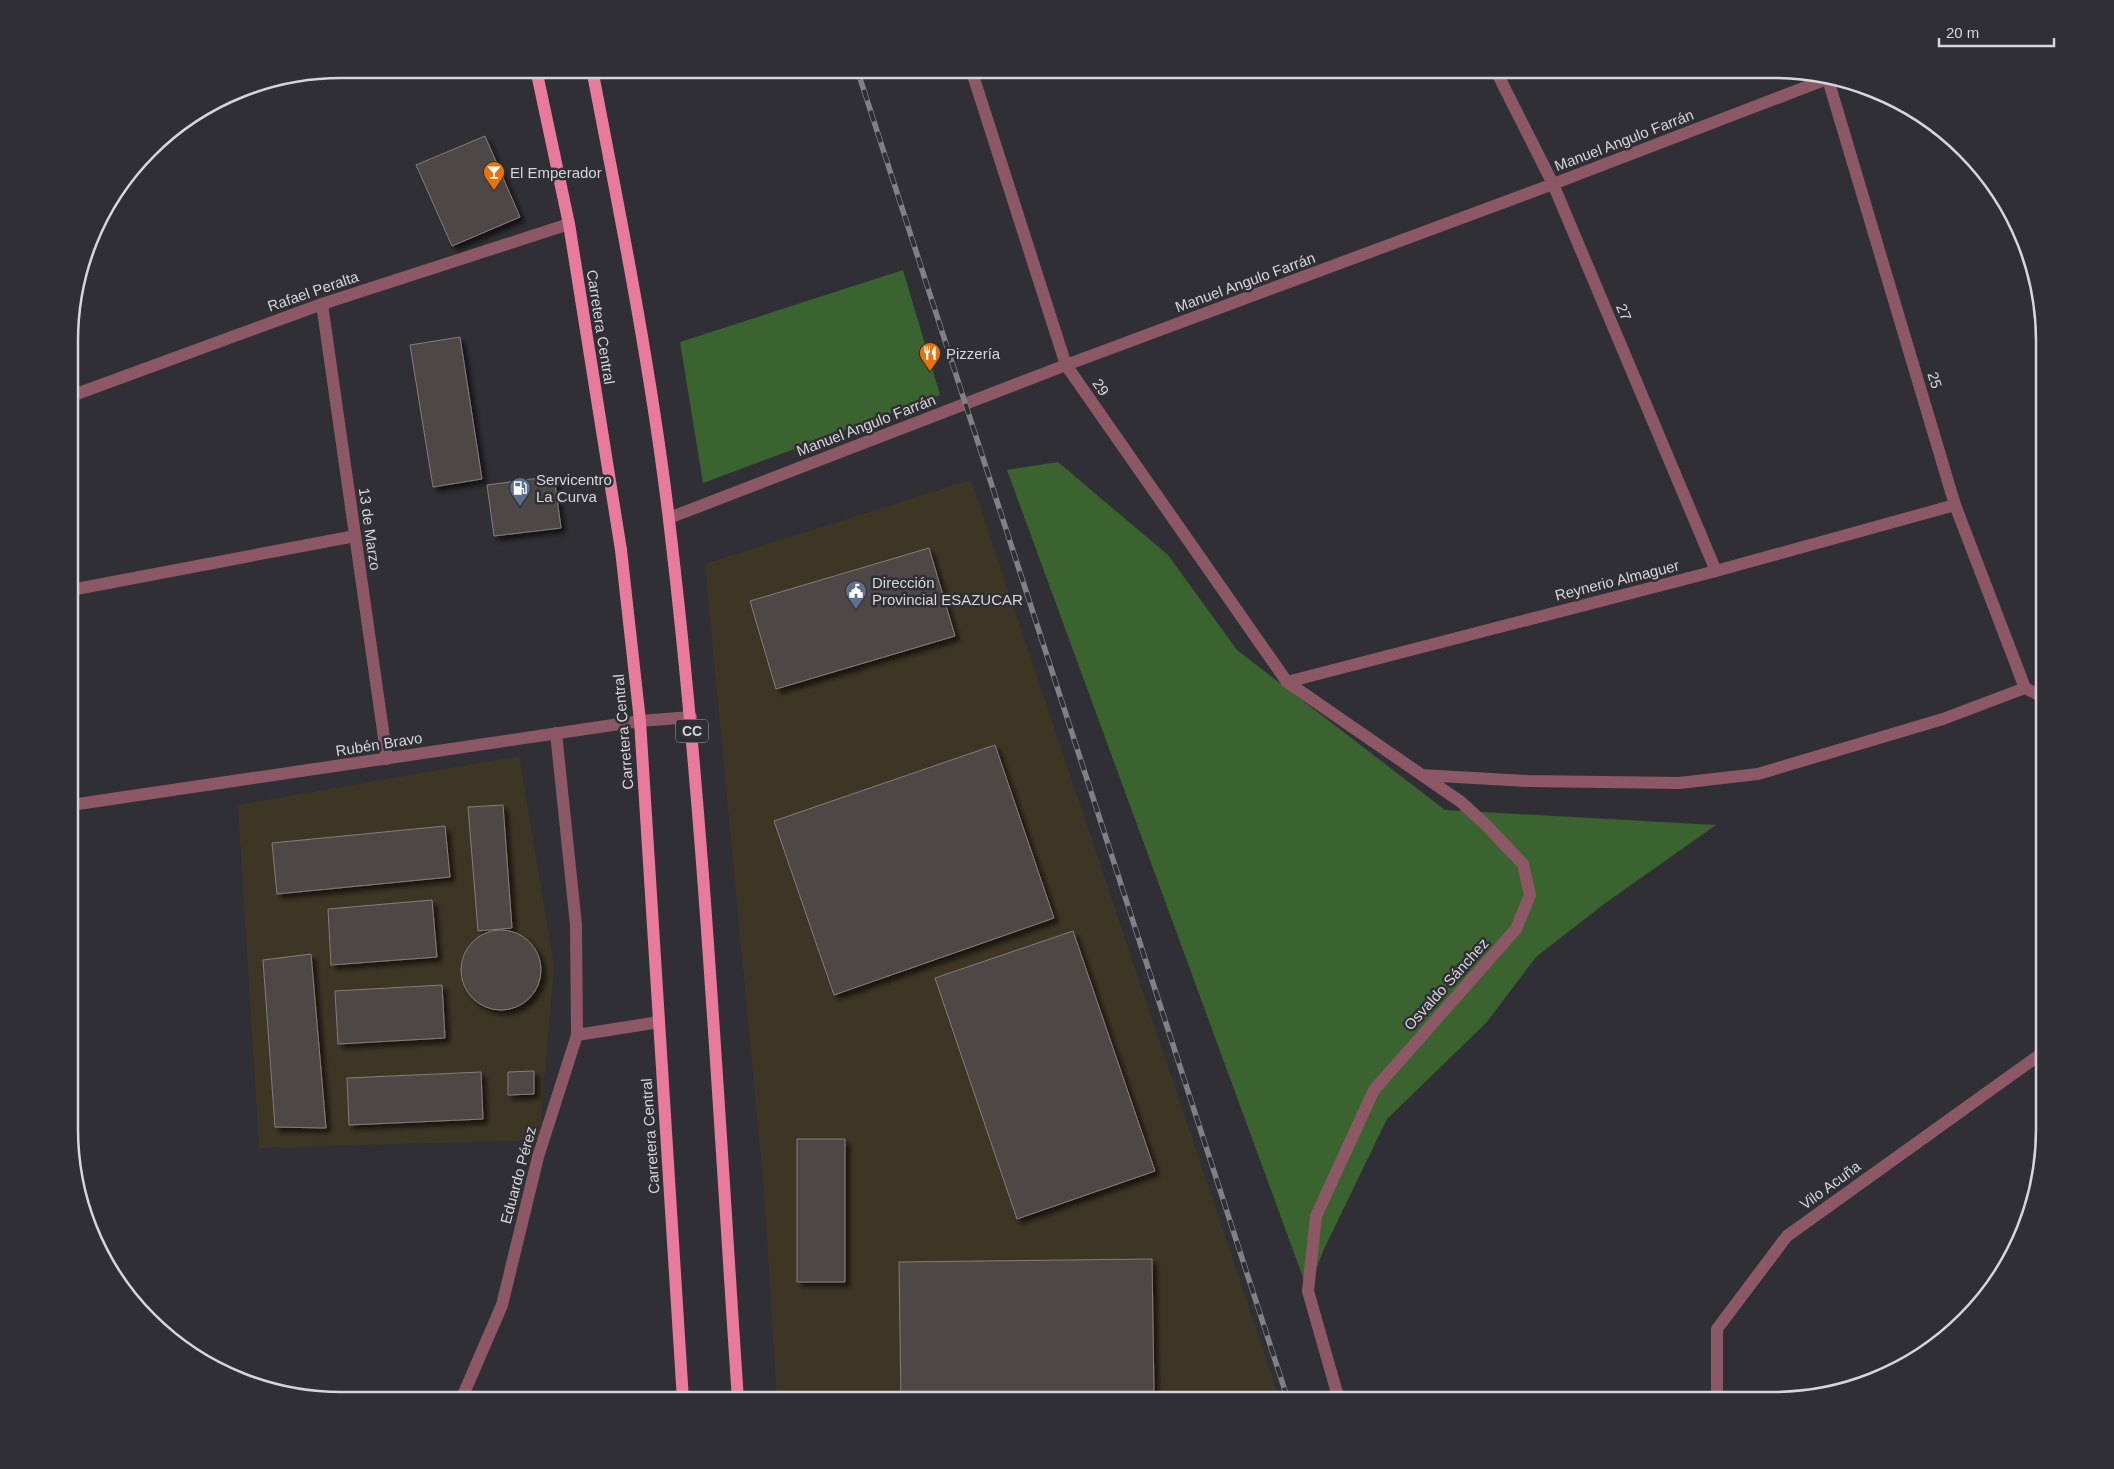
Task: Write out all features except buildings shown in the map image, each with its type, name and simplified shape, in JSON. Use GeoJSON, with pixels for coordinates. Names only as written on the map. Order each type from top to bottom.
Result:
{"type":"FeatureCollection","features":[{"type":"Feature","properties":{"kind":"main road","name":"Carretera Central"},"geometry":{"type":"LineString","coordinates":[[538,78],[569,224],[621,550],[640,721],[682,1392]]}},
{"type":"Feature","properties":{"kind":"main road","name":"CC"},"geometry":{"type":"LineString","coordinates":[[594,78],[633,285],[669,518],[691,717],[737,1392]]}},
{"type":"Feature","properties":{"kind":"street","name":"29"},"geometry":{"type":"LineString","coordinates":[[974,78],[1066,365],[1287,682]]}},
{"type":"Feature","properties":{"kind":"street","name":"27"},"geometry":{"type":"LineString","coordinates":[[1500,78],[1553,184],[1716,572]]}},
{"type":"Feature","properties":{"kind":"street","name":"Manuel Angulo Farrán"},"geometry":{"type":"LineString","coordinates":[[669,518],[1066,365],[1553,184],[1819,82]]}},
{"type":"Feature","properties":{"kind":"street","name":"25"},"geometry":{"type":"LineString","coordinates":[[1831,84],[1955,505],[2025,688]]}},
{"type":"Feature","properties":{"kind":"street","name":"Rafael Peralta"},"geometry":{"type":"LineString","coordinates":[[77,394],[322,304],[569,224]]}},
{"type":"Feature","properties":{"kind":"street","name":"13 de Marzo"},"geometry":{"type":"LineString","coordinates":[[322,304],[387,759]]}},
{"type":"Feature","properties":{"kind":"street","name":"Reynerio Almaguer"},"geometry":{"type":"LineString","coordinates":[[1287,682],[1716,572],[1955,505]]}},
{"type":"Feature","properties":{"kind":"street"},"geometry":{"type":"LineString","coordinates":[[77,589],[355,536]]}},
{"type":"Feature","properties":{"kind":"street","name":"Osvaldo Sánchez"},"geometry":{"type":"LineString","coordinates":[[1287,682],[1461,802],[1523,864],[1530,895],[1516,929],[1374,1090],[1316,1216],[1308,1291],[1337,1392]]}},
{"type":"Feature","properties":{"kind":"street"},"geometry":{"type":"LineString","coordinates":[[1422,775],[1528,781],[1679,783],[1758,774],[1943,719],[2025,688],[2036,694]]}},
{"type":"Feature","properties":{"kind":"street","name":"Rubén Bravo"},"geometry":{"type":"LineString","coordinates":[[77,805],[556,733],[640,721],[691,717]]}},
{"type":"Feature","properties":{"kind":"street","name":"Eduardo Pérez"},"geometry":{"type":"LineString","coordinates":[[464,1392],[502,1305],[538,1157],[577,1035],[576,925],[556,733]]}},
{"type":"Feature","properties":{"kind":"street"},"geometry":{"type":"LineString","coordinates":[[577,1035],[659,1022]]}},
{"type":"Feature","properties":{"kind":"street","name":"Vilo Acuña"},"geometry":{"type":"LineString","coordinates":[[1717,1392],[1717,1329],[1787,1236],[2036,1057]]}},
{"type":"Feature","properties":{"kind":"shaded area"},"geometry":{"type":"Polygon","coordinates":[[[971,480],[1277,1392],[777,1392],[764,1189],[705,564],[971,480]]]}},
{"type":"Feature","properties":{"kind":"shaded area"},"geometry":{"type":"Polygon","coordinates":[[[519,756],[554,966],[539,1140],[259,1148],[238,805],[519,756]]]}},
{"type":"Feature","properties":{"kind":"green space"},"geometry":{"type":"Polygon","coordinates":[[[903,270],[940,395],[703,483],[680,342],[903,270]]]}},
{"type":"Feature","properties":{"kind":"green space"},"geometry":{"type":"Polygon","coordinates":[[[1058,462],[1168,555],[1237,650],[1445,810],[1716,825],[1604,904],[1536,957],[1486,1023],[1387,1119],[1323,1251],[1308,1291],[1007,470],[1058,462]]]}},
{"type":"Feature","properties":{"kind":"railway"},"geometry":{"type":"LineString","coordinates":[[860,78],[1285,1392]]}},
{"type":"Feature","properties":{"kind":"place","name":"El Emperador"},"geometry":{"type":"Point","coordinates":[494,191]}},
{"type":"Feature","properties":{"kind":"place","name":"Pizzería"},"geometry":{"type":"Point","coordinates":[930,372]}},
{"type":"Feature","properties":{"kind":"place","name":"Servicentro La Curva"},"geometry":{"type":"Point","coordinates":[520,507]}},
{"type":"Feature","properties":{"kind":"place","name":"Dirección Provincial ESAZUCAR"},"geometry":{"type":"Point","coordinates":[856,610]}}]}
